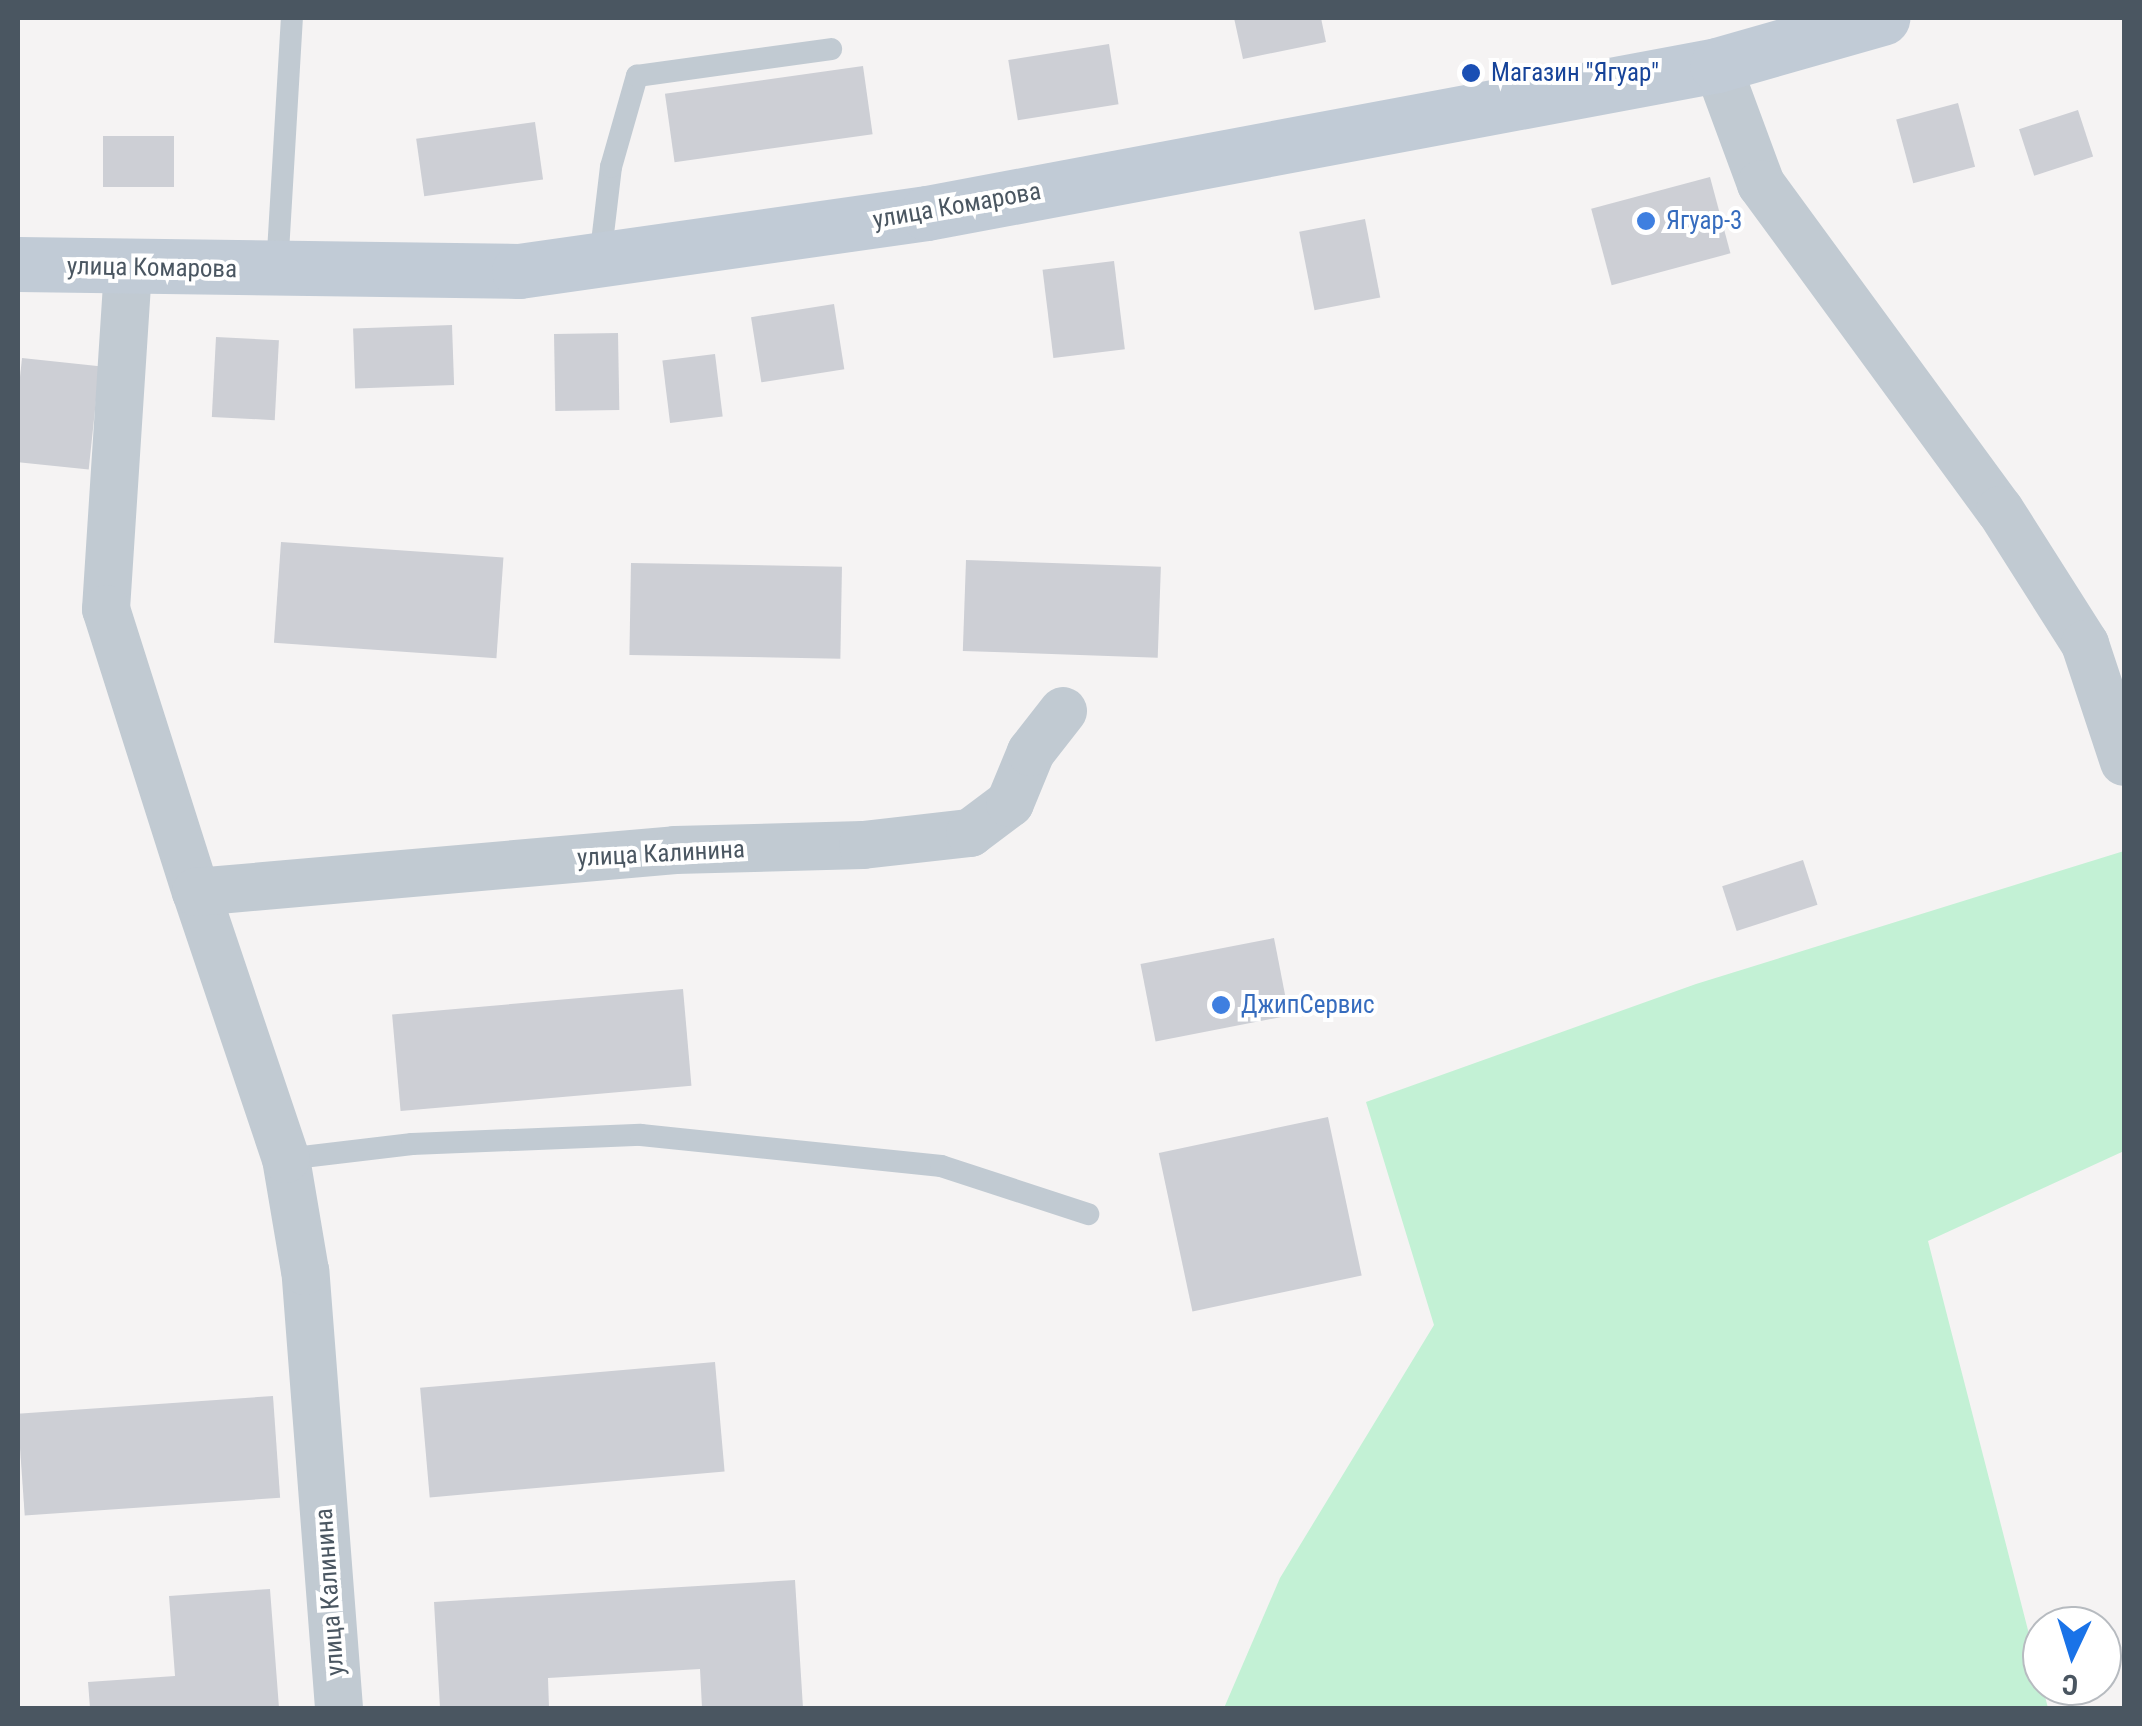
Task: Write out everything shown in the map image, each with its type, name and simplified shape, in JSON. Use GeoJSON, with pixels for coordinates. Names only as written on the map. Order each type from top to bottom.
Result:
{"type":"FeatureCollection","features":[{"type":"Feature","properties":{"kind":"street","name":"улица Комарова"},"geometry":{"type":"LineString","coordinates":[[18,264],[128,269],[519,270],[927,212],[1716,65],[1777,33],[1882,18]]}},
{"type":"Feature","properties":{"kind":"street"},"geometry":{"type":"LineString","coordinates":[[1716,65],[1760,184],[2000,510],[2105,637],[2124,762]]}},
{"type":"Feature","properties":{"kind":"street","name":"улица Калинина"},"geometry":{"type":"LineString","coordinates":[[128,269],[106,609],[286,1159],[304,1271],[339,1708]]}},
{"type":"Feature","properties":{"kind":"street","name":"улица Калинина"},"geometry":{"type":"LineString","coordinates":[[196,892],[675,850],[863,846],[970,833],[1010,804],[1031,752],[1063,711]]}},
{"type":"Feature","properties":{"kind":"lane"},"geometry":{"type":"LineString","coordinates":[[277,270],[292,18]]}},
{"type":"Feature","properties":{"kind":"lane"},"geometry":{"type":"LineString","coordinates":[[600,259],[612,167],[637,76],[831,49]]}},
{"type":"Feature","properties":{"kind":"lane"},"geometry":{"type":"LineString","coordinates":[[286,1159],[412,1144],[641,1135],[941,1166],[1088,1214]]}},
{"type":"Feature","properties":{"kind":"green space"},"geometry":{"type":"Polygon","coordinates":[[[2124,851],[2124,1151],[1928,1241],[2022,1607],[2022,1706],[2048,1708],[1224,1708],[1280,1578],[1434,1325],[1366,1102],[1696,984],[2124,851]]]}},
{"type":"Feature","properties":{"kind":"building"},"geometry":{"type":"Polygon","coordinates":[[[1234,18],[1321,18],[1326,42],[1243,59],[1234,18]]]}},
{"type":"Feature","properties":{"kind":"building"},"geometry":{"type":"Polygon","coordinates":[[[1109,44],[1119,104],[1018,120],[1008,60],[1109,44]]]}},
{"type":"Feature","properties":{"kind":"building"},"geometry":{"type":"Polygon","coordinates":[[[863,66],[873,134],[675,162],[665,94],[863,66]]]}},
{"type":"Feature","properties":{"kind":"building"},"geometry":{"type":"Polygon","coordinates":[[[1958,103],[1975,167],[1913,183],[1896,120],[1958,103]]]}},
{"type":"Feature","properties":{"kind":"building"},"geometry":{"type":"Polygon","coordinates":[[[2078,110],[2093,157],[2034,176],[2019,129],[2078,110]]]}},
{"type":"Feature","properties":{"kind":"building"},"geometry":{"type":"Polygon","coordinates":[[[535,122],[543,179],[424,196],[416,139],[535,122]]]}},
{"type":"Feature","properties":{"kind":"building"},"geometry":{"type":"Polygon","coordinates":[[[103,136],[174,136],[174,187],[103,187],[103,136]]]}},
{"type":"Feature","properties":{"kind":"building"},"geometry":{"type":"Polygon","coordinates":[[[1710,177],[1730,253],[1612,285],[1591,209],[1710,177]]]}},
{"type":"Feature","properties":{"kind":"building"},"geometry":{"type":"Polygon","coordinates":[[[1365,219],[1380,298],[1314,310],[1299,232],[1365,219]]]}},
{"type":"Feature","properties":{"kind":"building"},"geometry":{"type":"Polygon","coordinates":[[[1114,261],[1125,349],[1053,358],[1043,270],[1114,261]]]}},
{"type":"Feature","properties":{"kind":"building"},"geometry":{"type":"Polygon","coordinates":[[[834,304],[844,369],[761,382],[751,317],[834,304]]]}},
{"type":"Feature","properties":{"kind":"building"},"geometry":{"type":"Polygon","coordinates":[[[452,325],[454,385],[355,388],[353,328],[452,325]]]}},
{"type":"Feature","properties":{"kind":"building"},"geometry":{"type":"Polygon","coordinates":[[[618,333],[619,410],[555,411],[554,334],[618,333]]]}},
{"type":"Feature","properties":{"kind":"building"},"geometry":{"type":"Polygon","coordinates":[[[216,337],[279,340],[275,420],[212,417],[216,337]]]}},
{"type":"Feature","properties":{"kind":"building"},"geometry":{"type":"Polygon","coordinates":[[[715,354],[723,417],[670,423],[662,360],[715,354]]]}},
{"type":"Feature","properties":{"kind":"building"},"geometry":{"type":"Polygon","coordinates":[[[22,358],[100,366],[89,470],[18,462],[22,358]]]}},
{"type":"Feature","properties":{"kind":"building"},"geometry":{"type":"Polygon","coordinates":[[[281,542],[503,558],[496,658],[274,643],[281,542]]]}},
{"type":"Feature","properties":{"kind":"building"},"geometry":{"type":"Polygon","coordinates":[[[966,560],[1161,567],[1158,658],[963,651],[966,560]]]}},
{"type":"Feature","properties":{"kind":"building"},"geometry":{"type":"Polygon","coordinates":[[[631,563],[842,567],[840,659],[629,655],[631,563]]]}},
{"type":"Feature","properties":{"kind":"building"},"geometry":{"type":"Polygon","coordinates":[[[1803,860],[1818,905],[1737,931],[1722,886],[1803,860]]]}},
{"type":"Feature","properties":{"kind":"building"},"geometry":{"type":"Polygon","coordinates":[[[1274,938],[1289,1016],[1156,1041],[1140,964],[1274,938]]]}},
{"type":"Feature","properties":{"kind":"building"},"geometry":{"type":"Polygon","coordinates":[[[683,989],[691,1086],[401,1111],[392,1014],[683,989]]]}},
{"type":"Feature","properties":{"kind":"building"},"geometry":{"type":"Polygon","coordinates":[[[1328,1117],[1362,1275],[1192,1311],[1159,1153],[1328,1117]]]}},
{"type":"Feature","properties":{"kind":"building"},"geometry":{"type":"Polygon","coordinates":[[[715,1362],[725,1472],[430,1497],[420,1388],[715,1362]]]}},
{"type":"Feature","properties":{"kind":"building"},"geometry":{"type":"Polygon","coordinates":[[[273,1396],[280,1498],[25,1516],[18,1414],[273,1396]]]}},
{"type":"Feature","properties":{"kind":"building"},"geometry":{"type":"Polygon","coordinates":[[[795,1580],[803,1708],[702,1708],[700,1669],[548,1678],[549,1708],[440,1708],[434,1602],[795,1580]]]}},
{"type":"Feature","properties":{"kind":"building"},"geometry":{"type":"Polygon","coordinates":[[[270,1589],[279,1708],[90,1708],[88,1682],[175,1676],[169,1596],[270,1589]]]}},
{"type":"Feature","properties":{"kind":"place","name":"Магазин \"Ягуар\""},"geometry":{"type":"Point","coordinates":[1471,73]}},
{"type":"Feature","properties":{"kind":"place","name":"Ягуар-3"},"geometry":{"type":"Point","coordinates":[1646,221]}},
{"type":"Feature","properties":{"kind":"place","name":"ДжипСервис"},"geometry":{"type":"Point","coordinates":[1221,1005]}}]}
